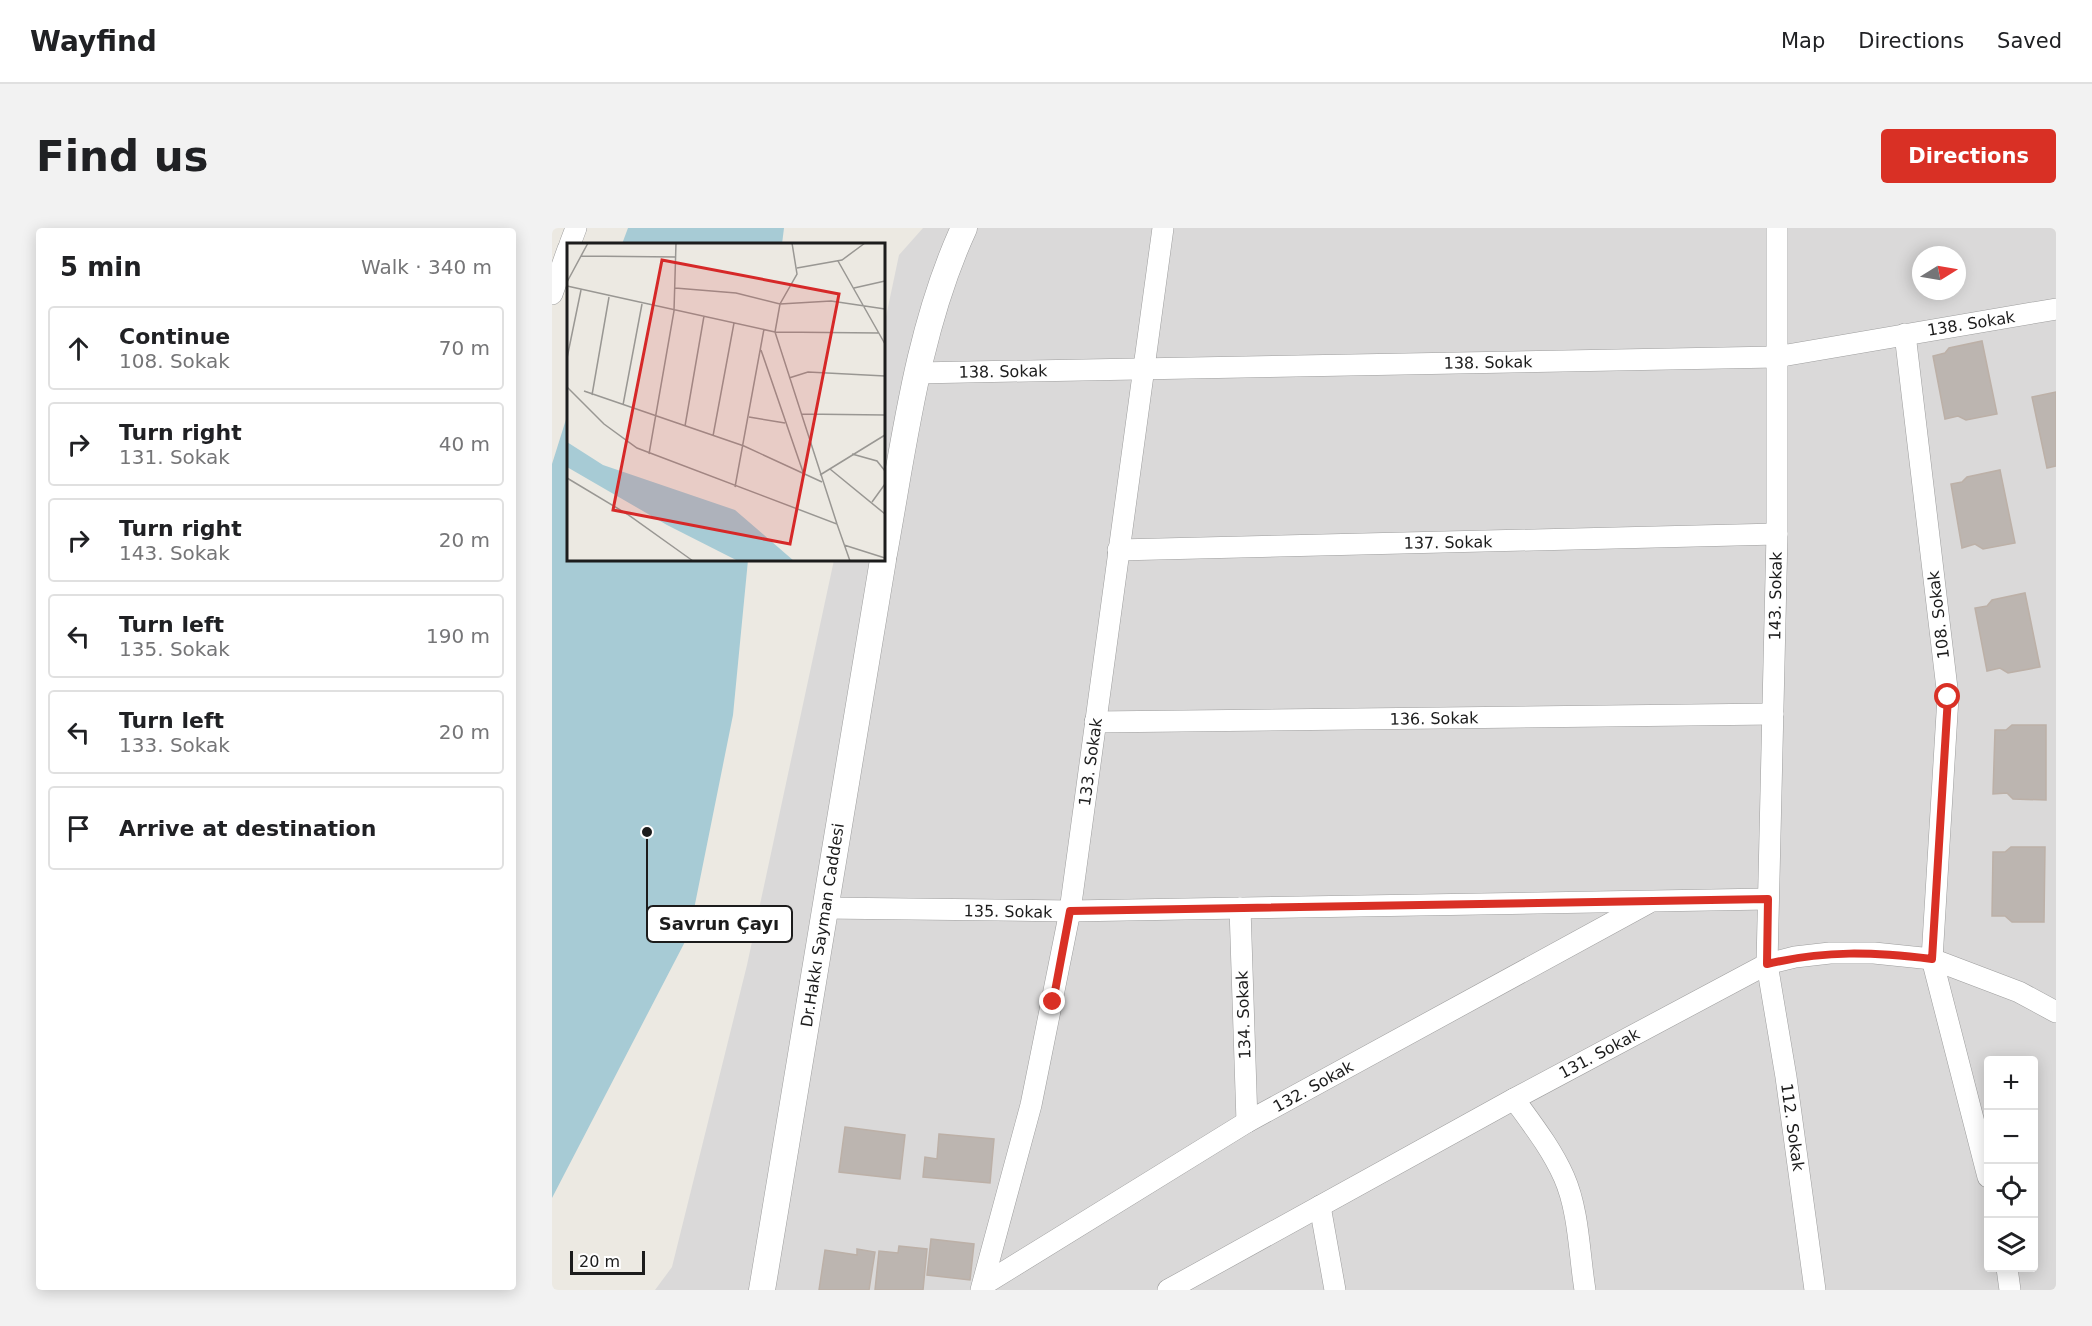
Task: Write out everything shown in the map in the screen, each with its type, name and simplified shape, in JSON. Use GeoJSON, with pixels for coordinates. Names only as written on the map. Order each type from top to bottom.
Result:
{"type":"FeatureCollection","features":[{"type":"Feature","properties":{"kind":"street"},"geometry":{"type":"LineString","coordinates":[[570,243],[576,228]]}},
{"type":"Feature","properties":{"kind":"street"},"geometry":{"type":"LineString","coordinates":[[885,549],[917,373],[938,297],[964,228]]}},
{"type":"Feature","properties":{"kind":"street","name":"133. Sokak"},"geometry":{"type":"LineString","coordinates":[[982,1288],[1031,1105],[1070,911],[1162,228]]}},
{"type":"Feature","properties":{"kind":"street","name":"143. Sokak"},"geometry":{"type":"LineString","coordinates":[[1767,964],[1777,534],[1777,228]]}},
{"type":"Feature","properties":{"kind":"street"},"geometry":{"type":"LineString","coordinates":[[552,294],[567,252]]}},
{"type":"Feature","properties":{"kind":"street","name":"138. Sokak"},"geometry":{"type":"LineString","coordinates":[[917,373],[1776,357],[2056,309]]}},
{"type":"Feature","properties":{"kind":"street","name":"108. Sokak"},"geometry":{"type":"LineString","coordinates":[[1905,334],[1948,697],[1932,959],[1985,1164]]}},
{"type":"Feature","properties":{"kind":"street","name":"137. Sokak"},"geometry":{"type":"LineString","coordinates":[[1118,550],[1777,534]]}},
{"type":"Feature","properties":{"kind":"street","name":"Dr.Hakkı Sayman Caddesi"},"geometry":{"type":"LineString","coordinates":[[762,1290],[882,561]]}},
{"type":"Feature","properties":{"kind":"street","name":"136. Sokak"},"geometry":{"type":"LineString","coordinates":[[1095,722],[1773,714]]}},
{"type":"Feature","properties":{"kind":"street","name":"135. Sokak"},"geometry":{"type":"LineString","coordinates":[[824,908],[1070,911],[1768,899]]}},
{"type":"Feature","properties":{"kind":"street","name":"132. Sokak"},"geometry":{"type":"LineString","coordinates":[[982,1288],[1247,1122],[1652,901]]}},
{"type":"Feature","properties":{"kind":"street","name":"134. Sokak"},"geometry":{"type":"LineString","coordinates":[[1240,908],[1247,1122]]}},
{"type":"Feature","properties":{"kind":"street","name":"131. Sokak"},"geometry":{"type":"LineString","coordinates":[[1168,1290],[1514,1099],[1767,964],[1796,957],[1830,953],[1874,953],[1932,959],[2019,992],[2056,1012]]}},
{"type":"Feature","properties":{"kind":"street","name":"112. Sokak"},"geometry":{"type":"LineString","coordinates":[[1767,964],[1786,1077],[1815,1290]]}},
{"type":"Feature","properties":{"kind":"street"},"geometry":{"type":"LineString","coordinates":[[1514,1099],[1551,1151],[1564,1178],[1575,1220],[1585,1290]]}},
{"type":"Feature","properties":{"kind":"street"},"geometry":{"type":"LineString","coordinates":[[1320,1206],[1335,1290]]}},
{"type":"Feature","properties":{"kind":"street"},"geometry":{"type":"LineString","coordinates":[[2008,1272],[2010,1290]]}},
{"type":"Feature","properties":{"kind":"shaded area"},"geometry":{"type":"Polygon","coordinates":[[[923,228],[2056,228],[2056,1290],[655,1290],[672,1267],[747,965],[834,561],[885,561],[885,321],[899,255],[923,228]]]}},
{"type":"Feature","properties":{"kind":"water"},"geometry":{"type":"Polygon","coordinates":[[[628,228],[784,228],[782,243],[622,243],[628,228]]]}},
{"type":"Feature","properties":{"kind":"water"},"geometry":{"type":"Polygon","coordinates":[[[567,416],[567,561],[748,561],[733,715],[689,934],[552,1198],[552,464],[567,416]]]}},
{"type":"Feature","properties":{"kind":"building"},"geometry":{"type":"Polygon","coordinates":[[[1982,341],[1997,414],[1966,420],[1958,416],[1945,419],[1933,356],[1945,353],[1949,348],[1982,341]]]}},
{"type":"Feature","properties":{"kind":"building"},"geometry":{"type":"Polygon","coordinates":[[[2056,392],[2056,466],[2047,468],[2032,397],[2056,392]]]}},
{"type":"Feature","properties":{"kind":"building"},"geometry":{"type":"Polygon","coordinates":[[[2000,470],[2015,543],[1983,549],[1975,544],[1962,548],[1951,484],[1962,482],[1967,477],[2000,470]]]}},
{"type":"Feature","properties":{"kind":"building"},"geometry":{"type":"Polygon","coordinates":[[[2025,593],[2040,667],[2008,673],[2000,668],[1987,671],[1975,608],[1987,606],[1992,600],[2025,593]]]}},
{"type":"Feature","properties":{"kind":"building"},"geometry":{"type":"Polygon","coordinates":[[[2012,725],[2046,725],[2046,800],[2013,799],[2007,793],[1993,794],[1995,730],[2006,730],[2012,725]]]}},
{"type":"Feature","properties":{"kind":"building"},"geometry":{"type":"Polygon","coordinates":[[[2011,847],[2045,847],[2044,922],[2012,922],[2005,916],[1992,916],[1993,852],[2005,852],[2011,847]]]}},
{"type":"Feature","properties":{"kind":"building"},"geometry":{"type":"Polygon","coordinates":[[[845,1127],[905,1135],[900,1179],[839,1172],[845,1127]]]}},
{"type":"Feature","properties":{"kind":"building"},"geometry":{"type":"Polygon","coordinates":[[[939,1134],[994,1139],[990,1183],[923,1177],[925,1157],[937,1159],[939,1134]]]}},
{"type":"Feature","properties":{"kind":"building"},"geometry":{"type":"Polygon","coordinates":[[[931,1239],[974,1244],[970,1280],[927,1275],[931,1239]]]}},
{"type":"Feature","properties":{"kind":"building"},"geometry":{"type":"Polygon","coordinates":[[[899,1246],[927,1249],[923,1290],[875,1290],[879,1251],[898,1253],[899,1246]]]}},
{"type":"Feature","properties":{"kind":"building"},"geometry":{"type":"Polygon","coordinates":[[[857,1249],[875,1252],[869,1290],[819,1290],[825,1250],[857,1255],[857,1249]]]}},
{"type":"Feature","properties":{"kind":"place","name":"Savrun Çayı"},"geometry":{"type":"Point","coordinates":[647,832]}},
{"type":"Feature","properties":{"kind":"route"},"geometry":{"type":"LineString","coordinates":[[1053,1002],[1070,911],[1768,899],[1767,964],[1796,957],[1830,953],[1874,953],[1932,959],[1948,697]]}}]}
